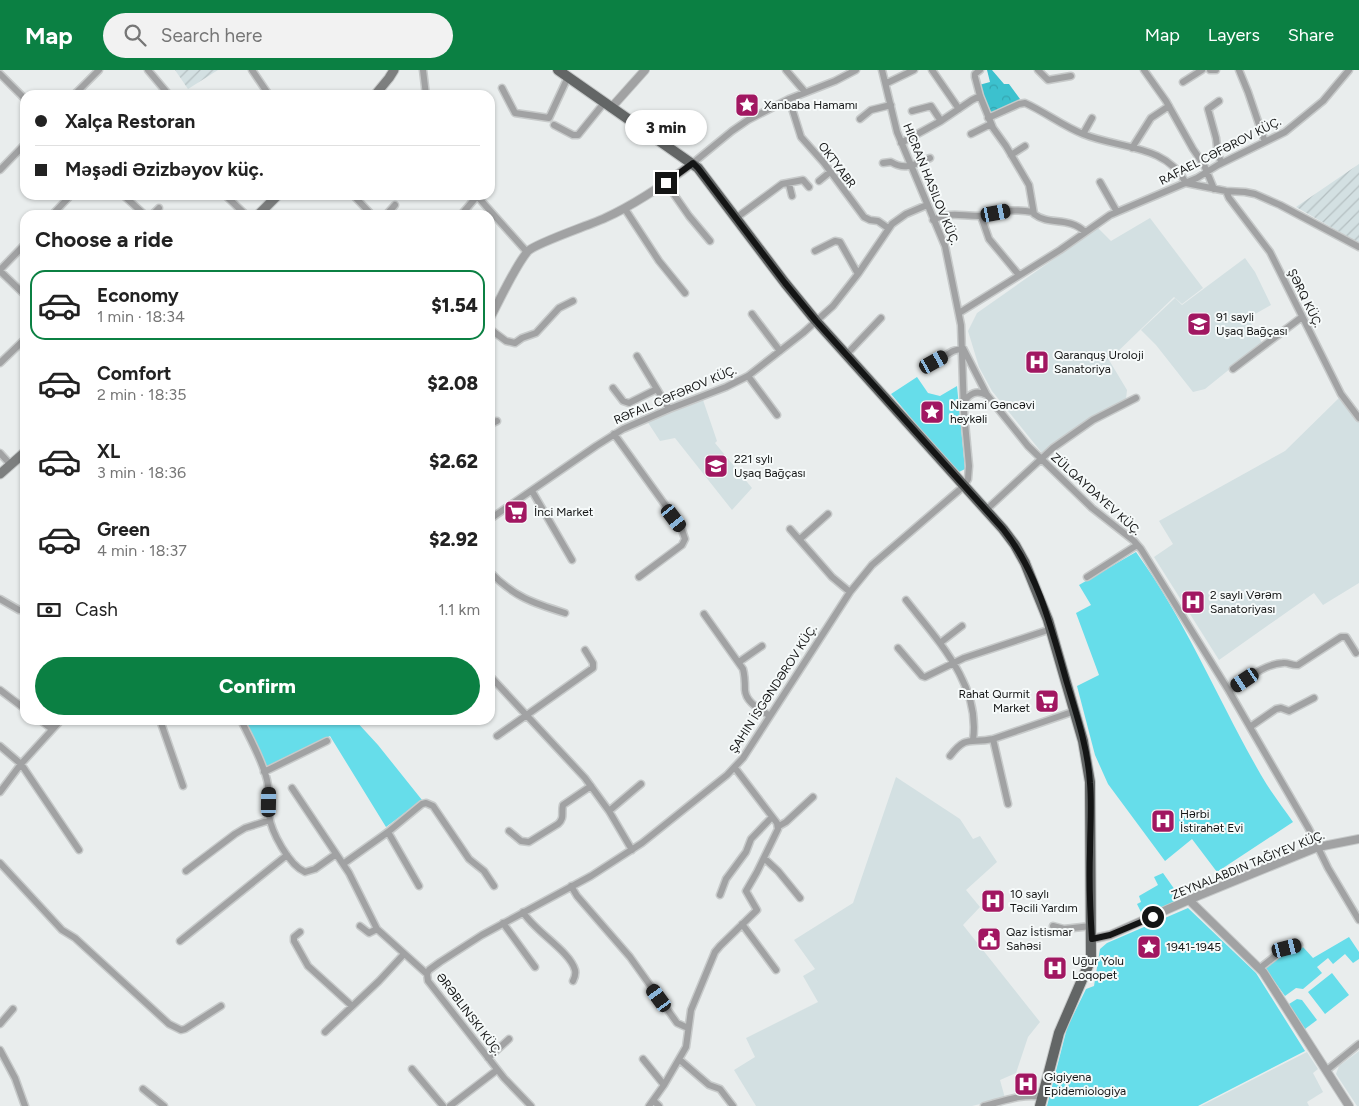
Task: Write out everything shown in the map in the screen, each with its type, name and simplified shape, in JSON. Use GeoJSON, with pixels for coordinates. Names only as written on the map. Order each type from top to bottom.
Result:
{"type":"FeatureCollection","features":[{"type":"Feature","properties":{"kind":"main road"},"geometry":{"type":"LineString","coordinates":[[379,90],[394,70]]}},
{"type":"Feature","properties":{"kind":"main road"},"geometry":{"type":"LineString","coordinates":[[558,70],[693,163],[816,321],[1003,529],[1020,553],[1051,629],[1086,753],[1090,782],[1092,939],[1089,966],[1059,1033],[1042,1101]]}},
{"type":"Feature","properties":{"kind":"main road"},"geometry":{"type":"LineString","coordinates":[[263,210],[273,200]]}},
{"type":"Feature","properties":{"kind":"main road"},"geometry":{"type":"LineString","coordinates":[[0,474],[20,458]]}},
{"type":"Feature","properties":{"kind":"street"},"geometry":{"type":"LineString","coordinates":[[3,70],[0,74],[20,94]]}},
{"type":"Feature","properties":{"kind":"street"},"geometry":{"type":"LineString","coordinates":[[79,90],[98,70]]}},
{"type":"Feature","properties":{"kind":"street"},"geometry":{"type":"LineString","coordinates":[[148,70],[165,90]]}},
{"type":"Feature","properties":{"kind":"street"},"geometry":{"type":"LineString","coordinates":[[252,70],[266,90]]}},
{"type":"Feature","properties":{"kind":"street"},"geometry":{"type":"LineString","coordinates":[[423,70],[425,90]]}},
{"type":"Feature","properties":{"kind":"street"},"geometry":{"type":"LineString","coordinates":[[554,125],[573,135],[578,135],[645,70]]}},
{"type":"Feature","properties":{"kind":"street"},"geometry":{"type":"LineString","coordinates":[[786,70],[805,92]]}},
{"type":"Feature","properties":{"kind":"street"},"geometry":{"type":"LineString","coordinates":[[495,309],[527,252],[532,248],[586,227],[625,209],[666,183],[741,124],[788,99],[835,81],[856,70]]}},
{"type":"Feature","properties":{"kind":"street","name":"HICRAN HASILOV KÜÇ."},"geometry":{"type":"LineString","coordinates":[[882,70],[894,124],[947,253],[959,313],[963,348],[964,402],[969,466],[968,479],[964,486]]}},
{"type":"Feature","properties":{"kind":"street"},"geometry":{"type":"LineString","coordinates":[[886,83],[906,76],[914,70]]}},
{"type":"Feature","properties":{"kind":"street"},"geometry":{"type":"LineString","coordinates":[[932,70],[959,109]]}},
{"type":"Feature","properties":{"kind":"street"},"geometry":{"type":"LineString","coordinates":[[980,70],[975,76],[989,121],[1029,184],[1033,212]]}},
{"type":"Feature","properties":{"kind":"street"},"geometry":{"type":"LineString","coordinates":[[1038,70],[1048,80],[1071,76]]}},
{"type":"Feature","properties":{"kind":"street"},"geometry":{"type":"LineString","coordinates":[[1144,70],[1169,106],[1208,172],[1214,189]]}},
{"type":"Feature","properties":{"kind":"street"},"geometry":{"type":"LineString","coordinates":[[1183,82],[1202,70]]}},
{"type":"Feature","properties":{"kind":"street"},"geometry":{"type":"LineString","coordinates":[[1210,70],[1216,70]]}},
{"type":"Feature","properties":{"kind":"street"},"geometry":{"type":"LineString","coordinates":[[1238,70],[1248,92],[1265,142]]}},
{"type":"Feature","properties":{"kind":"street","name":"RAFAEL CƏFƏROV KÜÇ."},"geometry":{"type":"LineString","coordinates":[[959,313],[1117,212],[1186,183],[1285,132],[1304,118],[1330,94],[1350,70]]}},
{"type":"Feature","properties":{"kind":"street"},"geometry":{"type":"LineString","coordinates":[[502,88],[515,113],[549,118],[568,78]]}},
{"type":"Feature","properties":{"kind":"street"},"geometry":{"type":"LineString","coordinates":[[901,143],[941,121],[980,96]]}},
{"type":"Feature","properties":{"kind":"street","name":"OKTYABR"},"geometry":{"type":"LineString","coordinates":[[788,99],[801,137],[864,217],[870,220],[878,220],[888,228]]}},
{"type":"Feature","properties":{"kind":"street"},"geometry":{"type":"LineString","coordinates":[[1219,101],[1208,108],[1216,138],[1218,155],[1222,163]]}},
{"type":"Feature","properties":{"kind":"street"},"geometry":{"type":"LineString","coordinates":[[971,134],[1019,104],[1026,103],[1083,134],[1166,160],[1179,171],[1186,183],[1226,191],[1245,192],[1269,200],[1359,247]]}},
{"type":"Feature","properties":{"kind":"street"},"geometry":{"type":"LineString","coordinates":[[860,119],[871,110],[891,105]]}},
{"type":"Feature","properties":{"kind":"street"},"geometry":{"type":"LineString","coordinates":[[912,111],[930,106],[941,121]]}},
{"type":"Feature","properties":{"kind":"street"},"geometry":{"type":"LineString","coordinates":[[1132,148],[1151,118],[1169,106]]}},
{"type":"Feature","properties":{"kind":"street"},"geometry":{"type":"LineString","coordinates":[[1083,134],[1092,118]]}},
{"type":"Feature","properties":{"kind":"street"},"geometry":{"type":"LineString","coordinates":[[1011,155],[1025,146]]}},
{"type":"Feature","properties":{"kind":"street"},"geometry":{"type":"LineString","coordinates":[[0,170],[20,149]]}},
{"type":"Feature","properties":{"kind":"street"},"geometry":{"type":"LineString","coordinates":[[883,163],[891,162],[897,166],[910,166],[930,158]]}},
{"type":"Feature","properties":{"kind":"street"},"geometry":{"type":"LineString","coordinates":[[819,181],[830,172]]}},
{"type":"Feature","properties":{"kind":"street"},"geometry":{"type":"LineString","coordinates":[[736,218],[782,184],[803,180],[809,187]]}},
{"type":"Feature","properties":{"kind":"street"},"geometry":{"type":"LineString","coordinates":[[1100,182],[1117,212]]}},
{"type":"Feature","properties":{"kind":"street"},"geometry":{"type":"LineString","coordinates":[[666,183],[689,216],[710,241]]}},
{"type":"Feature","properties":{"kind":"street"},"geometry":{"type":"LineString","coordinates":[[789,184],[792,196]]}},
{"type":"Feature","properties":{"kind":"street","name":"ŞƏRQ KÜÇ."},"geometry":{"type":"LineString","coordinates":[[1226,191],[1229,198],[1270,252],[1341,394],[1359,418]]}},
{"type":"Feature","properties":{"kind":"street"},"geometry":{"type":"LineString","coordinates":[[57,210],[66,200]]}},
{"type":"Feature","properties":{"kind":"street"},"geometry":{"type":"LineString","coordinates":[[128,200],[139,210]]}},
{"type":"Feature","properties":{"kind":"street"},"geometry":{"type":"LineString","coordinates":[[230,200],[241,210]]}},
{"type":"Feature","properties":{"kind":"street"},"geometry":{"type":"LineString","coordinates":[[358,200],[367,210]]}},
{"type":"Feature","properties":{"kind":"street"},"geometry":{"type":"LineString","coordinates":[[465,210],[473,200]]}},
{"type":"Feature","properties":{"kind":"street"},"geometry":{"type":"LineString","coordinates":[[481,200],[490,210]]}},
{"type":"Feature","properties":{"kind":"street"},"geometry":{"type":"LineString","coordinates":[[391,210],[396,205]]}},
{"type":"Feature","properties":{"kind":"street","name":"RƏFAIL CƏFƏROV KÜÇ."},"geometry":{"type":"LineString","coordinates":[[495,516],[614,434],[637,422],[726,387],[748,376],[833,306],[858,274],[888,228],[901,216],[927,205]]}},
{"type":"Feature","properties":{"kind":"street"},"geometry":{"type":"LineString","coordinates":[[625,209],[659,261],[685,294]]}},
{"type":"Feature","properties":{"kind":"street"},"geometry":{"type":"LineString","coordinates":[[933,220],[949,214],[981,216],[1012,210],[1033,212],[1040,218],[1074,224],[1085,232]]}},
{"type":"Feature","properties":{"kind":"street"},"geometry":{"type":"LineString","coordinates":[[495,216],[527,252]]}},
{"type":"Feature","properties":{"kind":"street"},"geometry":{"type":"LineString","coordinates":[[981,216],[993,245],[1019,275]]}},
{"type":"Feature","properties":{"kind":"street"},"geometry":{"type":"LineString","coordinates":[[815,251],[834,241],[840,242],[858,274]]}},
{"type":"Feature","properties":{"kind":"street"},"geometry":{"type":"LineString","coordinates":[[20,249],[0,270],[20,289]]}},
{"type":"Feature","properties":{"kind":"street"},"geometry":{"type":"LineString","coordinates":[[495,333],[506,341],[516,343],[522,338],[536,333],[559,308],[573,301]]}},
{"type":"Feature","properties":{"kind":"street"},"geometry":{"type":"LineString","coordinates":[[752,314],[780,351]]}},
{"type":"Feature","properties":{"kind":"street"},"geometry":{"type":"LineString","coordinates":[[1233,369],[1302,317]]}},
{"type":"Feature","properties":{"kind":"street"},"geometry":{"type":"LineString","coordinates":[[846,355],[881,318]]}},
{"type":"Feature","properties":{"kind":"street"},"geometry":{"type":"LineString","coordinates":[[0,363],[20,344]]}},
{"type":"Feature","properties":{"kind":"street"},"geometry":{"type":"LineString","coordinates":[[934,362],[953,351],[963,348]]}},
{"type":"Feature","properties":{"kind":"street","name":"ZÜLQAYDAYEV KÜÇ."},"geometry":{"type":"LineString","coordinates":[[963,348],[987,395],[1040,459],[1092,508],[1137,545],[1184,617],[1250,726],[1328,868],[1359,920]]}},
{"type":"Feature","properties":{"kind":"street"},"geometry":{"type":"LineString","coordinates":[[637,356],[669,409]]}},
{"type":"Feature","properties":{"kind":"street"},"geometry":{"type":"LineString","coordinates":[[748,376],[777,415]]}},
{"type":"Feature","properties":{"kind":"street"},"geometry":{"type":"LineString","coordinates":[[613,388],[623,401],[629,403],[657,390]]}},
{"type":"Feature","properties":{"kind":"street"},"geometry":{"type":"LineString","coordinates":[[964,402],[968,396],[974,393],[979,392],[987,395]]}},
{"type":"Feature","properties":{"kind":"street"},"geometry":{"type":"LineString","coordinates":[[986,510],[1040,459],[1078,430],[1136,398]]}},
{"type":"Feature","properties":{"kind":"street"},"geometry":{"type":"LineString","coordinates":[[614,434],[681,527],[685,539],[682,545],[639,577]]}},
{"type":"Feature","properties":{"kind":"street"},"geometry":{"type":"LineString","coordinates":[[0,453],[11,465]]}},
{"type":"Feature","properties":{"kind":"street","name":"ŞAHIN İSGƏNDƏROV KÜÇ."},"geometry":{"type":"LineString","coordinates":[[427,974],[432,967],[456,950],[600,870],[632,850],[735,768],[850,592],[872,565],[893,549],[964,486]]}},
{"type":"Feature","properties":{"kind":"street"},"geometry":{"type":"LineString","coordinates":[[532,491],[572,560]]}},
{"type":"Feature","properties":{"kind":"street"},"geometry":{"type":"LineString","coordinates":[[800,539],[828,514]]}},
{"type":"Feature","properties":{"kind":"street"},"geometry":{"type":"LineString","coordinates":[[790,529],[832,577],[850,592]]}},
{"type":"Feature","properties":{"kind":"street"},"geometry":{"type":"LineString","coordinates":[[1087,577],[1137,545]]}},
{"type":"Feature","properties":{"kind":"street"},"geometry":{"type":"LineString","coordinates":[[495,577],[511,591],[530,602],[565,613]]}},
{"type":"Feature","properties":{"kind":"street"},"geometry":{"type":"LineString","coordinates":[[0,599],[20,610]]}},
{"type":"Feature","properties":{"kind":"street"},"geometry":{"type":"LineString","coordinates":[[906,600],[940,643],[966,684],[971,698],[975,722],[973,740]]}},
{"type":"Feature","properties":{"kind":"street"},"geometry":{"type":"LineString","coordinates":[[704,614],[739,662],[745,676],[746,695],[753,704],[770,716]]}},
{"type":"Feature","properties":{"kind":"street"},"geometry":{"type":"LineString","coordinates":[[940,643],[962,626]]}},
{"type":"Feature","properties":{"kind":"street"},"geometry":{"type":"LineString","coordinates":[[898,648],[922,676],[925,677],[953,662],[1051,629]]}},
{"type":"Feature","properties":{"kind":"street"},"geometry":{"type":"LineString","coordinates":[[1229,691],[1265,668],[1282,663],[1298,664],[1341,636],[1346,637],[1356,653]]}},
{"type":"Feature","properties":{"kind":"street"},"geometry":{"type":"LineString","coordinates":[[739,662],[762,646]]}},
{"type":"Feature","properties":{"kind":"street"},"geometry":{"type":"LineString","coordinates":[[497,736],[593,668],[594,663],[585,650]]}},
{"type":"Feature","properties":{"kind":"street"},"geometry":{"type":"LineString","coordinates":[[495,681],[591,786],[632,850]]}},
{"type":"Feature","properties":{"kind":"street"},"geometry":{"type":"LineString","coordinates":[[0,690],[20,705]]}},
{"type":"Feature","properties":{"kind":"street"},"geometry":{"type":"LineString","coordinates":[[1250,726],[1276,709],[1281,708],[1289,711],[1314,698]]}},
{"type":"Feature","properties":{"kind":"street"},"geometry":{"type":"LineString","coordinates":[[950,756],[962,743],[973,740],[984,741],[993,739],[1075,711]]}},
{"type":"Feature","properties":{"kind":"street"},"geometry":{"type":"LineString","coordinates":[[47,725],[52,729]]}},
{"type":"Feature","properties":{"kind":"street"},"geometry":{"type":"LineString","coordinates":[[0,792],[21,764],[56,725]]}},
{"type":"Feature","properties":{"kind":"street"},"geometry":{"type":"LineString","coordinates":[[162,725],[183,786]]}},
{"type":"Feature","properties":{"kind":"street"},"geometry":{"type":"LineString","coordinates":[[243,725],[264,772],[269,790],[270,820],[287,855],[296,866],[305,872],[315,870],[336,854]]}},
{"type":"Feature","properties":{"kind":"street"},"geometry":{"type":"LineString","coordinates":[[993,739],[1008,804]]}},
{"type":"Feature","properties":{"kind":"street"},"geometry":{"type":"LineString","coordinates":[[264,772],[327,740]]}},
{"type":"Feature","properties":{"kind":"street"},"geometry":{"type":"LineString","coordinates":[[0,746],[21,764],[79,850]]}},
{"type":"Feature","properties":{"kind":"street"},"geometry":{"type":"LineString","coordinates":[[659,1106],[652,1103],[680,1060],[688,1040],[691,1010],[710,961],[720,946],[758,910],[746,890],[778,831],[778,826],[772,817],[735,768]]}},
{"type":"Feature","properties":{"kind":"street"},"geometry":{"type":"LineString","coordinates":[[608,811],[641,784]]}},
{"type":"Feature","properties":{"kind":"street"},"geometry":{"type":"LineString","coordinates":[[509,831],[521,841],[529,842],[558,824],[562,820],[563,805],[591,786]]}},
{"type":"Feature","properties":{"kind":"street","name":"ƏRƏBLINSKI KÜÇ."},"geometry":{"type":"LineString","coordinates":[[292,788],[343,864],[377,929],[427,974],[428,981],[497,1070],[531,1106]]}},
{"type":"Feature","properties":{"kind":"street"},"geometry":{"type":"LineString","coordinates":[[778,826],[786,822],[813,797]]}},
{"type":"Feature","properties":{"kind":"street"},"geometry":{"type":"LineString","coordinates":[[343,864],[388,832],[422,804],[430,804],[469,859],[484,871],[494,886]]}},
{"type":"Feature","properties":{"kind":"street"},"geometry":{"type":"LineString","coordinates":[[720,895],[726,879],[746,852],[751,839],[772,817]]}},
{"type":"Feature","properties":{"kind":"street"},"geometry":{"type":"LineString","coordinates":[[186,871],[235,834],[270,820]]}},
{"type":"Feature","properties":{"kind":"street"},"geometry":{"type":"LineString","coordinates":[[388,832],[419,886]]}},
{"type":"Feature","properties":{"kind":"street"},"geometry":{"type":"LineString","coordinates":[[1092,939],[1110,935],[1318,847],[1359,839]]}},
{"type":"Feature","properties":{"kind":"street"},"geometry":{"type":"LineString","coordinates":[[180,941],[287,855]]}},
{"type":"Feature","properties":{"kind":"street"},"geometry":{"type":"LineString","coordinates":[[764,858],[778,871],[800,898]]}},
{"type":"Feature","properties":{"kind":"street"},"geometry":{"type":"LineString","coordinates":[[0,863],[62,930],[75,938],[175,1028],[185,1029],[221,1006]]}},
{"type":"Feature","properties":{"kind":"street"},"geometry":{"type":"LineString","coordinates":[[571,886],[577,896],[630,957],[677,1023],[688,1028]]}},
{"type":"Feature","properties":{"kind":"street"},"geometry":{"type":"LineString","coordinates":[[1189,900],[1267,977],[1349,1106]]}},
{"type":"Feature","properties":{"kind":"street"},"geometry":{"type":"LineString","coordinates":[[522,912],[569,960],[575,971],[573,981]]}},
{"type":"Feature","properties":{"kind":"street"},"geometry":{"type":"LineString","coordinates":[[503,923],[535,967]]}},
{"type":"Feature","properties":{"kind":"street"},"geometry":{"type":"LineString","coordinates":[[742,924],[776,970]]}},
{"type":"Feature","properties":{"kind":"street"},"geometry":{"type":"LineString","coordinates":[[360,926],[369,933],[377,929]]}},
{"type":"Feature","properties":{"kind":"street"},"geometry":{"type":"LineString","coordinates":[[1053,926],[1064,929],[1091,926]]}},
{"type":"Feature","properties":{"kind":"street"},"geometry":{"type":"LineString","coordinates":[[300,932],[294,938],[294,941],[308,966],[352,1006]]}},
{"type":"Feature","properties":{"kind":"street"},"geometry":{"type":"LineString","coordinates":[[1260,968],[1284,949],[1298,945]]}},
{"type":"Feature","properties":{"kind":"street"},"geometry":{"type":"LineString","coordinates":[[326,1032],[404,954]]}},
{"type":"Feature","properties":{"kind":"street"},"geometry":{"type":"LineString","coordinates":[[0,1024],[14,1009]]}},
{"type":"Feature","properties":{"kind":"street"},"geometry":{"type":"LineString","coordinates":[[488,1058],[509,1039]]}},
{"type":"Feature","properties":{"kind":"street"},"geometry":{"type":"LineString","coordinates":[[1327,1070],[1359,1044]]}},
{"type":"Feature","properties":{"kind":"street"},"geometry":{"type":"LineString","coordinates":[[0,1050],[16,1078],[25,1106]]}},
{"type":"Feature","properties":{"kind":"street"},"geometry":{"type":"LineString","coordinates":[[643,1059],[664,1085]]}},
{"type":"Feature","properties":{"kind":"street"},"geometry":{"type":"LineString","coordinates":[[680,1060],[709,1085],[720,1090],[733,1106]]}},
{"type":"Feature","properties":{"kind":"street"},"geometry":{"type":"LineString","coordinates":[[412,1069],[443,1106]]}},
{"type":"Feature","properties":{"kind":"street"},"geometry":{"type":"LineString","coordinates":[[450,1106],[497,1070]]}},
{"type":"Feature","properties":{"kind":"street"},"geometry":{"type":"LineString","coordinates":[[143,1089],[164,1106]]}},
{"type":"Feature","properties":{"kind":"street"},"geometry":{"type":"LineString","coordinates":[[984,1106],[1023,1096],[1042,1101]]}},
{"type":"Feature","properties":{"kind":"shaded area"},"geometry":{"type":"Polygon","coordinates":[[[175,70],[218,70],[188,89],[175,70]]]}},
{"type":"Feature","properties":{"kind":"shaded area"},"geometry":{"type":"Polygon","coordinates":[[[1359,164],[1359,243],[1296,207],[1359,164]]]}},
{"type":"Feature","properties":{"kind":"shaded area"},"geometry":{"type":"Polygon","coordinates":[[[1150,218],[1203,288],[1182,304],[1174,297],[1109,360],[1127,390],[1126,399],[1096,415],[1042,453],[992,391],[979,367],[968,331],[977,313],[1098,228],[1111,241],[1150,218]]]}},
{"type":"Feature","properties":{"kind":"shaded area","name":"91 sayli Uşaq Bağçası"},"geometry":{"type":"Polygon","coordinates":[[[1245,258],[1255,272],[1271,305],[1248,318],[1262,343],[1205,389],[1193,392],[1156,345],[1141,330],[1175,298],[1182,305],[1245,258]]]}},
{"type":"Feature","properties":{"kind":"shaded area"},"geometry":{"type":"Polygon","coordinates":[[[917,377],[928,393],[940,396],[957,386],[965,469],[957,473],[891,394],[917,377]]]}},
{"type":"Feature","properties":{"kind":"shaded area"},"geometry":{"type":"Polygon","coordinates":[[[1340,397],[1359,422],[1359,583],[1323,605],[1314,593],[1219,660],[1154,557],[1173,544],[1159,521],[1285,451],[1340,397]]]}},
{"type":"Feature","properties":{"kind":"shaded area","name":"221 sylı Uşaq Bağçası"},"geometry":{"type":"Polygon","coordinates":[[[703,400],[717,441],[715,443],[752,488],[732,510],[675,438],[660,441],[647,421],[703,400]]]}},
{"type":"Feature","properties":{"kind":"shaded area"},"geometry":{"type":"Polygon","coordinates":[[[1136,552],[1171,605],[1261,775],[1293,822],[1217,872],[1192,839],[1165,861],[1108,784],[1095,755],[1077,686],[1099,675],[1076,613],[1091,605],[1079,585],[1136,552]]]}},
{"type":"Feature","properties":{"kind":"shaded area"},"geometry":{"type":"Polygon","coordinates":[[[246,725],[360,725],[422,800],[386,827],[330,736],[267,767],[246,725]]]}},
{"type":"Feature","properties":{"kind":"shaded area"},"geometry":{"type":"Polygon","coordinates":[[[896,777],[960,819],[973,839],[980,836],[997,862],[966,890],[980,907],[963,925],[1040,1022],[1028,1037],[1016,1073],[1000,1080],[1005,1098],[972,1106],[756,1106],[734,1070],[755,1057],[746,1038],[818,1002],[803,976],[815,969],[794,940],[853,903],[896,777]]]}},
{"type":"Feature","properties":{"kind":"shaded area"},"geometry":{"type":"Polygon","coordinates":[[[1163,873],[1180,897],[1178,901],[1143,916],[1137,904],[1141,902],[1139,896],[1158,885],[1154,877],[1163,873]]]}},
{"type":"Feature","properties":{"kind":"shaded area"},"geometry":{"type":"Polygon","coordinates":[[[1188,908],[1256,973],[1305,1051],[1198,1106],[1047,1106],[1067,1028],[1086,989],[1094,986],[1100,949],[1107,943],[1188,908]]]}},
{"type":"Feature","properties":{"kind":"shaded area"},"geometry":{"type":"Polygon","coordinates":[[[1349,937],[1359,952],[1359,959],[1353,963],[1345,954],[1333,964],[1328,958],[1317,967],[1322,973],[1303,989],[1296,988],[1285,996],[1265,968],[1284,953],[1303,947],[1313,958],[1349,937]]]}},
{"type":"Feature","properties":{"kind":"shaded area"},"geometry":{"type":"Polygon","coordinates":[[[1332,973],[1349,995],[1325,1014],[1308,992],[1332,973]]]}},
{"type":"Feature","properties":{"kind":"shaded area"},"geometry":{"type":"Polygon","coordinates":[[[1297,999],[1302,1000],[1317,1020],[1305,1029],[1289,1004],[1297,999]]]}},
{"type":"Feature","properties":{"kind":"shaded area"},"geometry":{"type":"Polygon","coordinates":[[[1359,1051],[1359,1106],[1357,1106],[1336,1074],[1339,1066],[1359,1051]]]}},
{"type":"Feature","properties":{"kind":"shaded area"},"geometry":{"type":"Polygon","coordinates":[[[1307,1052],[1318,1069],[1313,1073],[1323,1092],[1307,1102],[1309,1106],[1201,1106],[1307,1052]]]}},
{"type":"Feature","properties":{"kind":"green space"},"geometry":{"type":"Polygon","coordinates":[[[987,70],[992,70],[1004,84],[1009,84],[1020,99],[990,115],[979,85],[990,82],[987,70]]]}},
{"type":"Feature","properties":{"kind":"place","name":"Xanbaba Hamamı"},"geometry":{"type":"Point","coordinates":[747,105]}},
{"type":"Feature","properties":{"kind":"place","name":"91 sayli Uşaq Bağçası"},"geometry":{"type":"Point","coordinates":[1199,324]}},
{"type":"Feature","properties":{"kind":"place","name":"Qaranquş Uroloji Sanatoriya"},"geometry":{"type":"Point","coordinates":[1037,362]}},
{"type":"Feature","properties":{"kind":"place","name":"Nizami Gəncəvi heykəli"},"geometry":{"type":"Point","coordinates":[932,412]}},
{"type":"Feature","properties":{"kind":"place","name":"221 sylı Uşaq Bağçası"},"geometry":{"type":"Point","coordinates":[716,466]}},
{"type":"Feature","properties":{"kind":"place","name":"İnci Market"},"geometry":{"type":"Point","coordinates":[516,512]}},
{"type":"Feature","properties":{"kind":"place","name":"2 saylı Vərəm Sanatoriyası"},"geometry":{"type":"Point","coordinates":[1193,602]}},
{"type":"Feature","properties":{"kind":"place","name":"Rahat Qurmit Market"},"geometry":{"type":"Point","coordinates":[1047,701]}},
{"type":"Feature","properties":{"kind":"place","name":"Hərbi İstirahət Evi"},"geometry":{"type":"Point","coordinates":[1163,821]}},
{"type":"Feature","properties":{"kind":"place","name":"10 saylı Təcili Yardım"},"geometry":{"type":"Point","coordinates":[993,901]}},
{"type":"Feature","properties":{"kind":"place","name":"Qaz İstismar Sahəsi"},"geometry":{"type":"Point","coordinates":[989,939]}},
{"type":"Feature","properties":{"kind":"place","name":"1941-1945"},"geometry":{"type":"Point","coordinates":[1149,947]}},
{"type":"Feature","properties":{"kind":"place","name":"Uğur Yolu Loqopet"},"geometry":{"type":"Point","coordinates":[1055,968]}},
{"type":"Feature","properties":{"kind":"place","name":"Gigiyena Epidemiologiya"},"geometry":{"type":"Point","coordinates":[1026,1084]}},
{"type":"Feature","properties":{"kind":"route"},"geometry":{"type":"LineString","coordinates":[[666,183],[693,163],[698,168],[816,321],[1003,529],[1015,545],[1029,572],[1048,620],[1086,753],[1091,791],[1090,893],[1092,939],[1110,935],[1153,917]]}}]}
